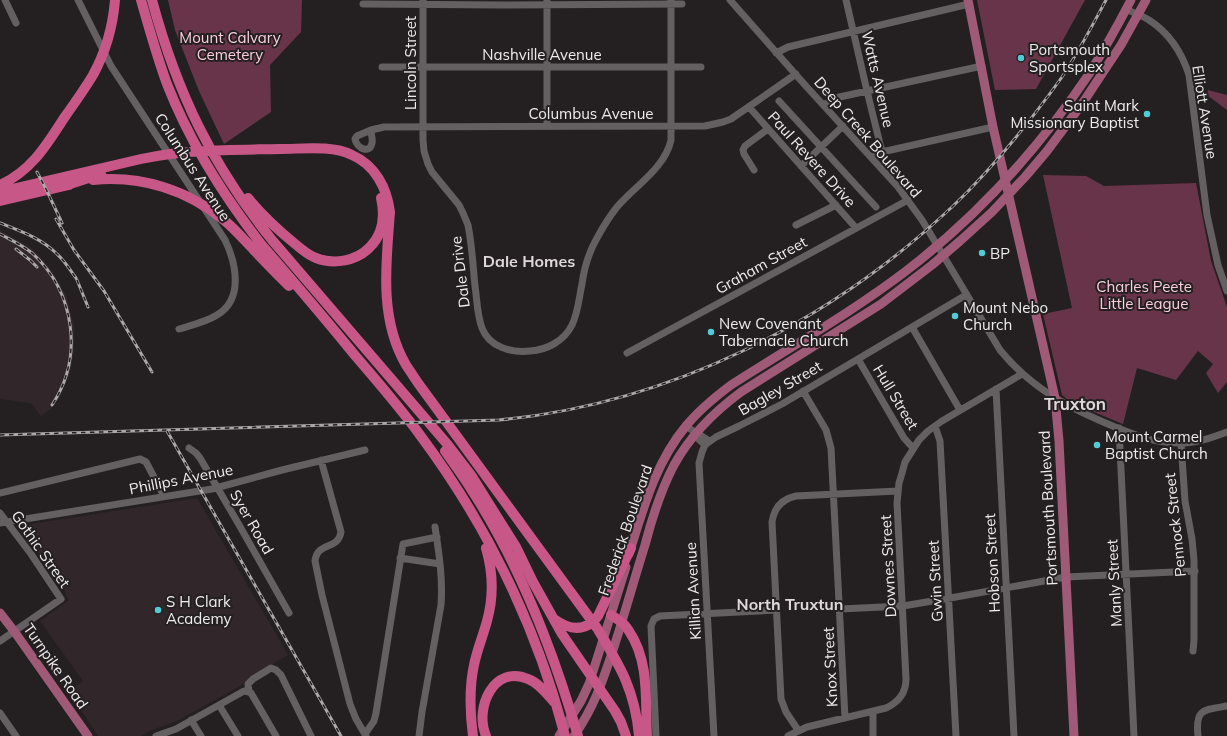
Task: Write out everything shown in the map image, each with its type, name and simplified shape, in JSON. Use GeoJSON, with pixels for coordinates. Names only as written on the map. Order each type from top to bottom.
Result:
{"type":"FeatureCollection","features":[{"type":"Feature","properties":{"kind":"highway"},"geometry":{"type":"LineString","coordinates":[[141,0],[156,53],[173,98],[193,140],[217,183],[261,244],[396,403],[434,454],[479,524],[509,582],[535,643],[556,704],[565,736]]}},
{"type":"Feature","properties":{"kind":"highway"},"geometry":{"type":"LineString","coordinates":[[152,0],[163,38],[182,92],[196,123],[219,166],[244,204],[272,240],[405,395],[474,480],[516,547],[533,582],[562,634],[621,722],[626,736]]}},
{"type":"Feature","properties":{"kind":"highway"},"geometry":{"type":"LineString","coordinates":[[0,185],[22,172],[36,158],[88,83],[104,49],[110,31],[115,5]]}},
{"type":"Feature","properties":{"kind":"highway"},"geometry":{"type":"LineString","coordinates":[[0,192],[100,168],[175,153],[227,150],[298,149],[338,152],[358,158],[370,167],[379,178],[389,202],[390,212],[386,294],[390,324],[406,365],[597,628],[627,681],[635,706],[639,736]]}},
{"type":"Feature","properties":{"kind":"highway"},"geometry":{"type":"LineString","coordinates":[[64,186],[124,167],[171,157],[218,154],[338,152],[359,165],[372,178],[380,193],[383,209],[382,227],[375,242],[356,257],[333,262],[317,259],[304,251],[274,227],[219,166]]}},
{"type":"Feature","properties":{"kind":"highway"},"geometry":{"type":"LineString","coordinates":[[0,201],[64,186],[110,178],[121,178],[146,182],[184,194],[200,203],[226,222],[284,281],[396,403]]}},
{"type":"Feature","properties":{"kind":"highway"},"geometry":{"type":"LineString","coordinates":[[445,446],[471,488],[507,553],[537,616],[567,697],[578,736]]}},
{"type":"Feature","properties":{"kind":"highway"},"geometry":{"type":"LineString","coordinates":[[434,454],[482,540],[490,560],[492,571],[490,607],[477,651],[471,681],[473,734]]}},
{"type":"Feature","properties":{"kind":"highway"},"geometry":{"type":"LineString","coordinates":[[552,616],[561,623],[572,628],[582,627],[591,623],[598,616],[631,548]]}},
{"type":"Feature","properties":{"kind":"highway"},"geometry":{"type":"LineString","coordinates":[[611,615],[622,622],[632,635],[643,660],[647,736]]}},
{"type":"Feature","properties":{"kind":"highway"},"geometry":{"type":"LineString","coordinates":[[486,736],[482,722],[484,702],[490,690],[504,679],[515,676],[528,678],[538,685],[556,704]]}},
{"type":"Feature","properties":{"kind":"main road","name":"Frederick Boulevard"},"geometry":{"type":"LineString","coordinates":[[559,736],[581,701],[589,684],[631,548],[654,480],[672,445],[686,426],[703,408],[731,385],[872,295],[906,271],[964,223],[1033,149],[1070,100],[1093,67],[1131,0]]}},
{"type":"Feature","properties":{"kind":"main road","name":"Frederick Boulevard"},"geometry":{"type":"LineString","coordinates":[[574,736],[592,708],[604,679],[650,526],[665,484],[681,454],[696,434],[718,410],[741,392],[881,304],[943,256],[978,224],[1047,151],[1082,104],[1121,45],[1146,0]]}},
{"type":"Feature","properties":{"kind":"main road","name":"Portsmouth Boulevard"},"geometry":{"type":"LineString","coordinates":[[968,2],[993,126],[1055,398],[1059,441],[1074,736]]}},
{"type":"Feature","properties":{"kind":"main road","name":"Turnpike Road"},"geometry":{"type":"LineString","coordinates":[[0,613],[88,736]]}},
{"type":"Feature","properties":{"kind":"street"},"geometry":{"type":"LineString","coordinates":[[5,0],[16,23]]}},
{"type":"Feature","properties":{"kind":"street","name":"Columbus Avenue"},"geometry":{"type":"LineString","coordinates":[[78,0],[111,66],[225,240],[232,258],[236,281],[230,303],[222,312],[213,317],[179,329]]}},
{"type":"Feature","properties":{"kind":"street","name":"Deep Creek Boulevard"},"geometry":{"type":"LineString","coordinates":[[730,0],[776,53],[898,187],[937,246],[1000,350],[1022,374],[1055,398],[1088,416],[1155,441],[1181,443],[1195,442],[1227,432]]}},
{"type":"Feature","properties":{"kind":"street","name":"Watts Avenue"},"geometry":{"type":"LineString","coordinates":[[846,0],[882,152]]}},
{"type":"Feature","properties":{"kind":"street"},"geometry":{"type":"LineString","coordinates":[[363,4],[423,2],[671,2],[682,4]]}},
{"type":"Feature","properties":{"kind":"street","name":"Lincoln Street"},"geometry":{"type":"LineString","coordinates":[[423,2],[423,126]]}},
{"type":"Feature","properties":{"kind":"street"},"geometry":{"type":"LineString","coordinates":[[547,2],[547,126]]}},
{"type":"Feature","properties":{"kind":"street","name":"Dale Drive"},"geometry":{"type":"LineString","coordinates":[[423,126],[424,151],[428,164],[432,172],[459,205],[468,225],[482,328],[490,340],[499,347],[507,350],[525,352],[550,346],[563,337],[572,326],[577,312],[586,266],[596,240],[604,225],[617,207],[664,158],[669,146],[671,140],[671,2]]}},
{"type":"Feature","properties":{"kind":"street"},"geometry":{"type":"LineString","coordinates":[[776,53],[788,47],[854,32],[968,2]]}},
{"type":"Feature","properties":{"kind":"street","name":"Elliott Avenue"},"geometry":{"type":"LineString","coordinates":[[1126,9],[1149,20],[1166,34],[1179,50],[1186,65],[1189,75],[1209,227],[1218,265],[1227,291]]}},
{"type":"Feature","properties":{"kind":"street"},"geometry":{"type":"LineString","coordinates":[[824,105],[835,98],[982,66]]}},
{"type":"Feature","properties":{"kind":"street","name":"Nashville Avenue"},"geometry":{"type":"LineString","coordinates":[[382,67],[701,67]]}},
{"type":"Feature","properties":{"kind":"street","name":"Columbus Avenue"},"geometry":{"type":"LineString","coordinates":[[371,130],[384,127],[423,126],[714,125],[731,119],[796,74]]}},
{"type":"Feature","properties":{"kind":"street"},"geometry":{"type":"LineString","coordinates":[[779,101],[876,207]]}},
{"type":"Feature","properties":{"kind":"street","name":"Paul Revere Drive"},"geometry":{"type":"LineString","coordinates":[[749,107],[856,228]]}},
{"type":"Feature","properties":{"kind":"street"},"geometry":{"type":"LineString","coordinates":[[801,166],[843,126]]}},
{"type":"Feature","properties":{"kind":"street"},"geometry":{"type":"LineString","coordinates":[[871,157],[882,152],[993,126]]}},
{"type":"Feature","properties":{"kind":"street"},"geometry":{"type":"LineString","coordinates":[[754,170],[743,150],[745,146],[768,129]]}},
{"type":"Feature","properties":{"kind":"street","name":"Graham Street"},"geometry":{"type":"LineString","coordinates":[[627,353],[908,200]]}},
{"type":"Feature","properties":{"kind":"street"},"geometry":{"type":"LineString","coordinates":[[796,225],[836,205]]}},
{"type":"Feature","properties":{"kind":"street","name":"Bagley Street"},"geometry":{"type":"LineString","coordinates":[[707,443],[763,414],[966,295]]}},
{"type":"Feature","properties":{"kind":"street"},"geometry":{"type":"LineString","coordinates":[[912,326],[960,410]]}},
{"type":"Feature","properties":{"kind":"street","name":"Hull Street"},"geometry":{"type":"LineString","coordinates":[[858,358],[904,438],[913,448]]}},
{"type":"Feature","properties":{"kind":"street","name":"Downes Street"},"geometry":{"type":"LineString","coordinates":[[788,736],[798,730],[816,724],[892,706],[900,698],[905,688],[906,679],[897,503],[898,491],[905,462],[919,440],[935,426],[1022,374]]}},
{"type":"Feature","properties":{"kind":"street","name":"Hobson Street"},"geometry":{"type":"LineString","coordinates":[[996,389],[1014,736]]}},
{"type":"Feature","properties":{"kind":"street","name":"Knox Street"},"geometry":{"type":"LineString","coordinates":[[803,391],[822,422],[829,438],[831,448],[846,718]]}},
{"type":"Feature","properties":{"kind":"street"},"geometry":{"type":"LineString","coordinates":[[686,426],[696,434],[696,437],[707,443]]}},
{"type":"Feature","properties":{"kind":"street","name":"Gwin Street"},"geometry":{"type":"LineString","coordinates":[[935,426],[940,441],[956,736]]}},
{"type":"Feature","properties":{"kind":"street","name":"Manly Street"},"geometry":{"type":"LineString","coordinates":[[1119,428],[1134,736]]}},
{"type":"Feature","properties":{"kind":"street","name":"Killian Avenue"},"geometry":{"type":"LineString","coordinates":[[707,443],[702,452],[699,463],[714,736]]}},
{"type":"Feature","properties":{"kind":"street","name":"Pennock Street"},"geometry":{"type":"LineString","coordinates":[[1181,443],[1183,485],[1194,550],[1195,571],[1193,651]]}},
{"type":"Feature","properties":{"kind":"street","name":"Syer Road"},"geometry":{"type":"LineString","coordinates":[[189,448],[200,458],[289,612]]}},
{"type":"Feature","properties":{"kind":"street","name":"Phillips Avenue"},"geometry":{"type":"LineString","coordinates":[[3,522],[217,487],[320,460],[366,450]]}},
{"type":"Feature","properties":{"kind":"street"},"geometry":{"type":"LineString","coordinates":[[0,493],[138,459],[143,460],[147,464],[164,496]]}},
{"type":"Feature","properties":{"kind":"street"},"geometry":{"type":"LineString","coordinates":[[320,460],[341,532],[336,542],[320,549],[317,553],[315,561],[322,595],[350,704],[365,735],[374,721],[376,714],[403,544],[437,538]]}},
{"type":"Feature","properties":{"kind":"street"},"geometry":{"type":"LineString","coordinates":[[798,730],[786,712],[781,699],[772,522],[775,511],[780,503],[791,497],[898,491]]}},
{"type":"Feature","properties":{"kind":"street","name":"Gothic Street"},"geometry":{"type":"LineString","coordinates":[[0,513],[3,522],[31,554],[61,599],[0,641]]}},
{"type":"Feature","properties":{"kind":"street"},"geometry":{"type":"LineString","coordinates":[[419,736],[428,675],[441,605],[442,578],[436,527]]}},
{"type":"Feature","properties":{"kind":"street"},"geometry":{"type":"LineString","coordinates":[[400,558],[440,564]]}},
{"type":"Feature","properties":{"kind":"street"},"geometry":{"type":"LineString","coordinates":[[840,609],[903,606],[1066,577],[1195,571]]}},
{"type":"Feature","properties":{"kind":"street"},"geometry":{"type":"LineString","coordinates":[[656,736],[651,626],[656,617],[777,610]]}},
{"type":"Feature","properties":{"kind":"street"},"geometry":{"type":"LineString","coordinates":[[276,736],[249,692],[248,684],[253,679],[271,668],[276,670],[281,675],[312,736]]}},
{"type":"Feature","properties":{"kind":"street"},"geometry":{"type":"LineString","coordinates":[[160,735],[176,729],[244,691],[249,692]]}},
{"type":"Feature","properties":{"kind":"street"},"geometry":{"type":"LineString","coordinates":[[219,704],[238,736]]}},
{"type":"Feature","properties":{"kind":"street"},"geometry":{"type":"LineString","coordinates":[[1198,736],[1197,721],[1202,712],[1227,706]]}},
{"type":"Feature","properties":{"kind":"street"},"geometry":{"type":"LineString","coordinates":[[873,711],[873,736]]}},
{"type":"Feature","properties":{"kind":"street"},"geometry":{"type":"LineString","coordinates":[[0,713],[16,736]]}},
{"type":"Feature","properties":{"kind":"street"},"geometry":{"type":"LineString","coordinates":[[191,720],[201,736]]}},
{"type":"Feature","properties":{"kind":"shaded area"},"geometry":{"type":"Polygon","coordinates":[[[0,230],[34,250],[50,268],[66,295],[74,325],[74,352],[69,376],[59,398],[53,407],[41,416],[31,403],[0,399],[0,230]]]}},
{"type":"Feature","properties":{"kind":"shaded area","name":"S H Clark Academy"},"geometry":{"type":"Polygon","coordinates":[[[197,498],[288,655],[253,675],[240,686],[177,721],[149,731],[141,736],[98,736],[69,691],[83,681],[40,621],[69,600],[63,588],[19,526],[197,498]]]}},
{"type":"Feature","properties":{"kind":"green space","name":"Mount Calvary Cemetery"},"geometry":{"type":"Polygon","coordinates":[[[168,0],[302,0],[301,32],[270,65],[271,112],[224,144],[199,91],[175,30],[168,0]]]}},
{"type":"Feature","properties":{"kind":"green space","name":"Portsmouth Sportsplex"},"geometry":{"type":"Polygon","coordinates":[[[977,0],[1085,0],[1036,89],[995,90],[977,0]]]}},
{"type":"Feature","properties":{"kind":"green space"},"geometry":{"type":"Polygon","coordinates":[[[1208,90],[1227,95],[1227,110],[1207,95],[1208,90]]]}},
{"type":"Feature","properties":{"kind":"green space","name":"Charles Peete Little League"},"geometry":{"type":"Polygon","coordinates":[[[1043,175],[1086,176],[1104,186],[1196,183],[1211,261],[1227,307],[1227,382],[1218,393],[1206,373],[1213,364],[1198,351],[1176,380],[1137,368],[1123,424],[1072,403],[1062,395],[1043,314],[1072,308],[1043,175]]]}},
{"type":"Feature","properties":{"kind":"railway"},"geometry":{"type":"LineString","coordinates":[[0,435],[499,420],[562,411],[624,396],[684,376],[743,351],[799,321],[853,287],[904,249],[952,207],[982,177],[1024,128],[1062,77],[1106,0]]}},
{"type":"Feature","properties":{"kind":"railway"},"geometry":{"type":"LineString","coordinates":[[37,172],[62,223]]}},
{"type":"Feature","properties":{"kind":"railway"},"geometry":{"type":"LineString","coordinates":[[56,219],[74,250],[104,291],[152,372]]}},
{"type":"Feature","properties":{"kind":"railway"},"geometry":{"type":"LineString","coordinates":[[0,223],[30,236],[51,248],[76,278]]}},
{"type":"Feature","properties":{"kind":"railway"},"geometry":{"type":"LineString","coordinates":[[0,234],[28,250],[47,269],[58,286],[66,306],[70,326],[71,346],[68,366],[62,386],[52,405]]}},
{"type":"Feature","properties":{"kind":"railway"},"geometry":{"type":"LineString","coordinates":[[16,249],[37,267]]}},
{"type":"Feature","properties":{"kind":"railway"},"geometry":{"type":"LineString","coordinates":[[77,280],[88,307]]}},
{"type":"Feature","properties":{"kind":"railway"},"geometry":{"type":"LineString","coordinates":[[167,431],[341,736]]}},
{"type":"Feature","properties":{"kind":"place","name":"Portsmouth Sportsplex"},"geometry":{"type":"Point","coordinates":[1021,58]}},
{"type":"Feature","properties":{"kind":"place","name":"Saint Mark Missionary Baptist"},"geometry":{"type":"Point","coordinates":[1147,114]}},
{"type":"Feature","properties":{"kind":"place","name":"BP"},"geometry":{"type":"Point","coordinates":[982,253]}},
{"type":"Feature","properties":{"kind":"place","name":"Mount Nebo Church"},"geometry":{"type":"Point","coordinates":[955,316]}},
{"type":"Feature","properties":{"kind":"place","name":"New Covenant Tabernacle Church"},"geometry":{"type":"Point","coordinates":[711,332]}},
{"type":"Feature","properties":{"kind":"place","name":"Mount Carmel Baptist Church"},"geometry":{"type":"Point","coordinates":[1097,445]}},
{"type":"Feature","properties":{"kind":"place","name":"S H Clark Academy"},"geometry":{"type":"Point","coordinates":[158,610]}},
{"type":"Feature","properties":{"kind":"district","name":"Dale Homes"},"geometry":{"type":"Point","coordinates":[529,261]}},
{"type":"Feature","properties":{"kind":"district","name":"Truxton"},"geometry":{"type":"Point","coordinates":[1075,403]}},
{"type":"Feature","properties":{"kind":"district","name":"North Truxtun"},"geometry":{"type":"Point","coordinates":[790,604]}}]}
